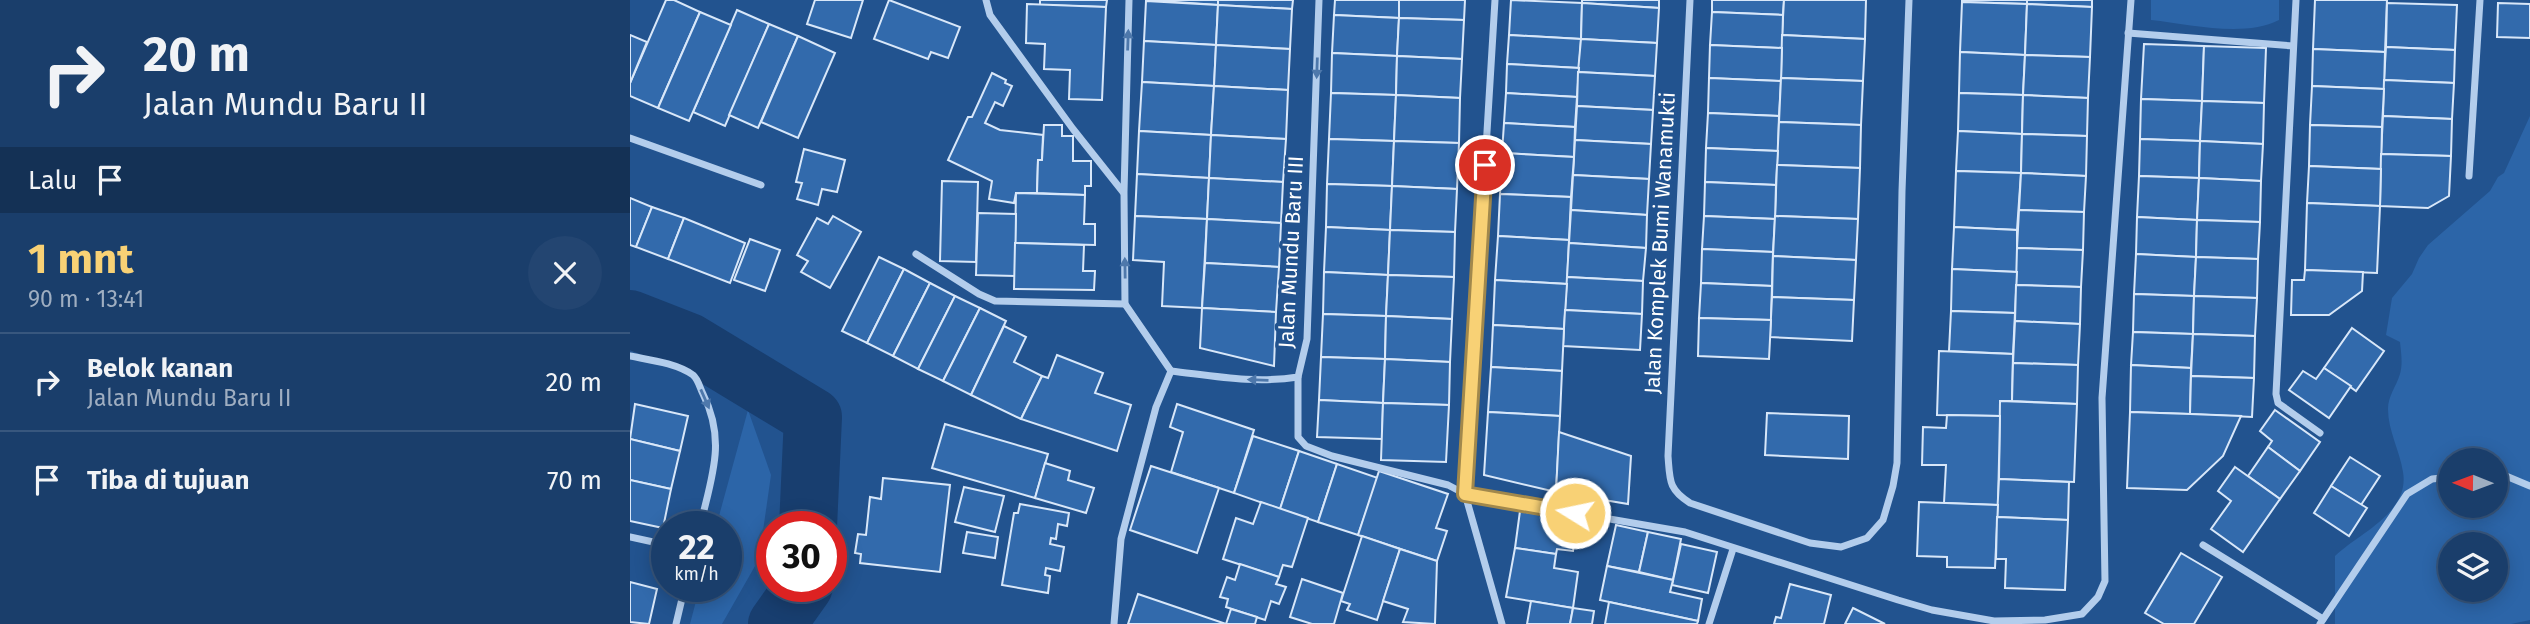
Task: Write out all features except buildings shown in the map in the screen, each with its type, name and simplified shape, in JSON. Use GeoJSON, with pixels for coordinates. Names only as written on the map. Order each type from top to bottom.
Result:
{"type":"FeatureCollection","features":[{"type":"Feature","properties":{"kind":"street"},"geometry":{"type":"LineString","coordinates":[[986,0],[990,15],[1073,129],[1124,192]]}},
{"type":"Feature","properties":{"kind":"street"},"geometry":{"type":"LineString","coordinates":[[1114,624],[1121,539],[1156,407],[1171,371],[1125,304],[1124,192],[1129,0]]}},
{"type":"Feature","properties":{"kind":"street","name":"Jalan Mundu Baru III"},"geometry":{"type":"LineString","coordinates":[[1171,371],[1246,380],[1269,381],[1298,377],[1307,339],[1319,0]]}},
{"type":"Feature","properties":{"kind":"street"},"geometry":{"type":"LineString","coordinates":[[1495,0],[1465,494],[1502,624]]}},
{"type":"Feature","properties":{"kind":"street","name":"Jalan Komplek Bumi Wanamukti"},"geometry":{"type":"LineString","coordinates":[[1690,0],[1668,456],[1671,487],[1689,503],[1810,543],[1841,547],[1867,538],[1883,520],[1897,463],[1909,0]]}},
{"type":"Feature","properties":{"kind":"street"},"geometry":{"type":"LineString","coordinates":[[1298,377],[1298,437],[1306,446],[1332,456],[1448,485],[1465,494],[1685,532],[1932,610],[1994,621],[2045,620],[2082,614],[2098,597],[2105,581],[2102,398],[2131,0]]}},
{"type":"Feature","properties":{"kind":"street"},"geometry":{"type":"LineString","coordinates":[[2296,0],[2276,394],[2278,403],[2320,433]]}},
{"type":"Feature","properties":{"kind":"street"},"geometry":{"type":"LineString","coordinates":[[2469,176],[2480,0]]}},
{"type":"Feature","properties":{"kind":"street"},"geometry":{"type":"LineString","coordinates":[[2128,33],[2293,47]]}},
{"type":"Feature","properties":{"kind":"street"},"geometry":{"type":"LineString","coordinates":[[630,138],[761,185]]}},
{"type":"Feature","properties":{"kind":"street"},"geometry":{"type":"LineString","coordinates":[[916,254],[979,294],[995,301],[1125,304]]}},
{"type":"Feature","properties":{"kind":"street"},"geometry":{"type":"LineString","coordinates":[[630,356],[673,366],[695,376],[708,402],[715,425],[717,452],[704,511]]}},
{"type":"Feature","properties":{"kind":"street"},"geometry":{"type":"LineString","coordinates":[[2203,545],[2322,621],[2407,494],[2432,479],[2438,478]]}},
{"type":"Feature","properties":{"kind":"street"},"geometry":{"type":"LineString","coordinates":[[2508,478],[2530,486]]}},
{"type":"Feature","properties":{"kind":"street"},"geometry":{"type":"LineString","coordinates":[[630,537],[651,542]]}},
{"type":"Feature","properties":{"kind":"street"},"geometry":{"type":"LineString","coordinates":[[1709,624],[1733,549]]}},
{"type":"Feature","properties":{"kind":"street"},"geometry":{"type":"LineString","coordinates":[[676,624],[681,602]]}},
{"type":"Feature","properties":{"kind":"shaded area"},"geometry":{"type":"Polygon","coordinates":[[[2151,0],[2279,0],[2279,20],[2250,28],[2233,29],[2151,20],[2151,0]]]}},
{"type":"Feature","properties":{"kind":"shaded area"},"geometry":{"type":"Polygon","coordinates":[[[2530,116],[2530,620],[2511,624],[2335,624],[2335,556],[2391,511],[2403,486],[2403,472],[2388,409],[2402,362],[2400,342],[2386,335],[2392,298],[2412,274],[2428,245],[2490,191],[2498,177],[2504,173],[2530,116]]]}},
{"type":"Feature","properties":{"kind":"shaded area"},"geometry":{"type":"Polygon","coordinates":[[[748,410],[771,475],[766,511],[756,511],[756,564],[742,589],[742,511],[720,511],[748,410]]]}},
{"type":"Feature","properties":{"kind":"shaded area"},"geometry":{"type":"Polygon","coordinates":[[[696,602],[735,602],[722,624],[690,624],[696,602]]]}},
{"type":"Feature","properties":{"kind":"waterway"},"geometry":{"type":"LineString","coordinates":[[630,319],[689,342],[813,417],[809,511]]}},
{"type":"Feature","properties":{"kind":"waterway"},"geometry":{"type":"LineString","coordinates":[[777,624],[793,602]]}},
{"type":"Feature","properties":{"kind":"route"},"geometry":{"type":"LineString","coordinates":[[1485,165],[1465,494],[1575,513]]}}]}
